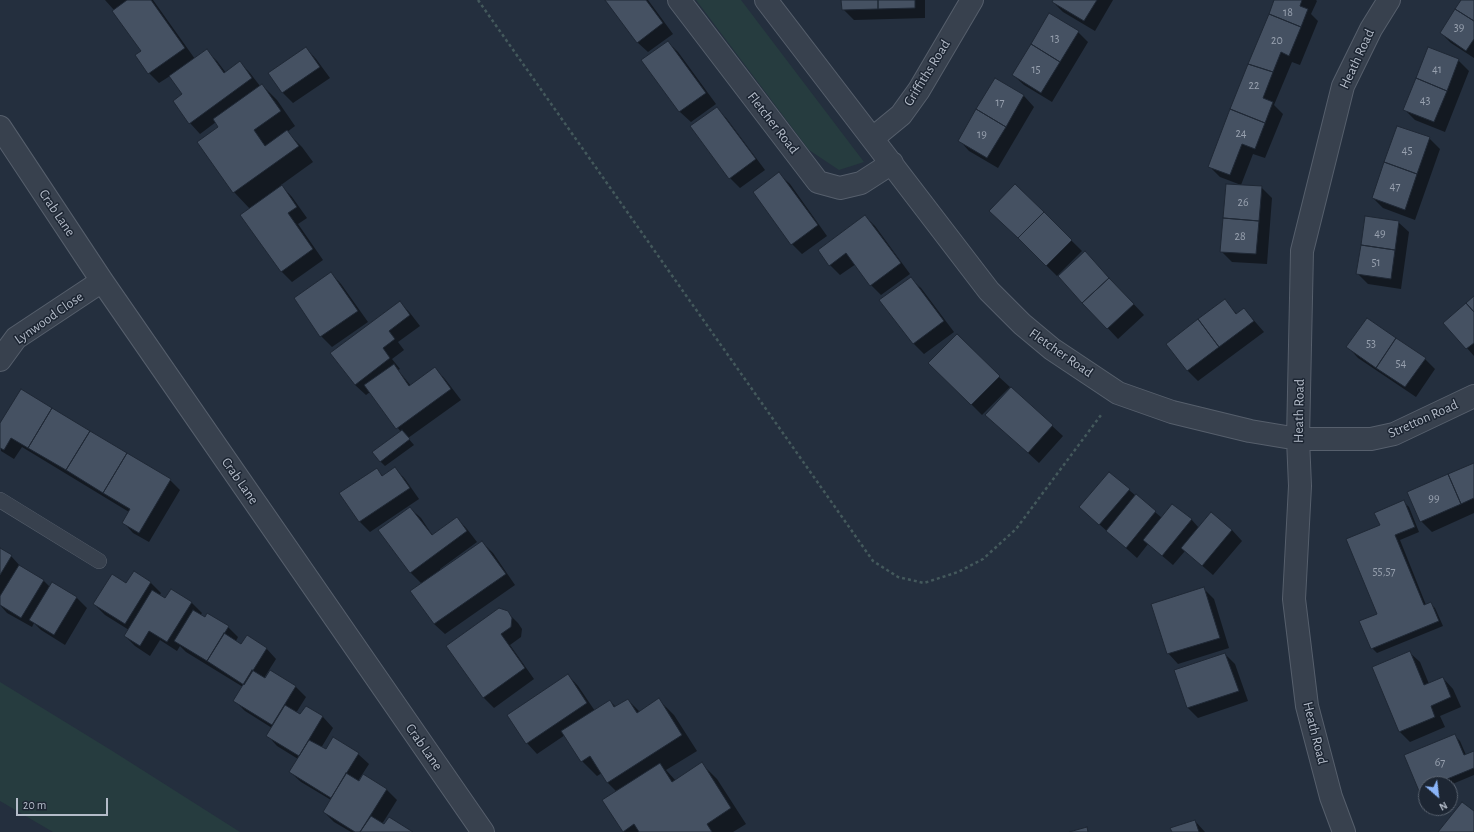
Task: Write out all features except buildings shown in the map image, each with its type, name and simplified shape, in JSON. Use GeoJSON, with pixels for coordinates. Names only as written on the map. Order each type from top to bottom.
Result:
{"type":"FeatureCollection","features":[{"type":"Feature","properties":{"kind":"street","name":"Fletcher Road"},"geometry":{"type":"LineString","coordinates":[[679,0],[818,182],[840,188],[861,183],[892,163]]}},
{"type":"Feature","properties":{"kind":"street","name":"Fletcher Road"},"geometry":{"type":"LineString","coordinates":[[766,0],[989,291],[1022,324],[1052,349],[1118,392],[1172,412],[1250,431],[1298,439]]}},
{"type":"Feature","properties":{"kind":"street","name":"Griffiths Road"},"geometry":{"type":"LineString","coordinates":[[873,138],[901,115],[919,90],[972,0]]}},
{"type":"Feature","properties":{"kind":"street","name":"Heath Road"},"geometry":{"type":"LineString","coordinates":[[1344,832],[1331,797],[1307,706],[1294,599],[1300,486],[1298,439],[1302,250],[1343,86],[1371,29],[1389,0]]}},
{"type":"Feature","properties":{"kind":"street","name":"Crab Lane"},"geometry":{"type":"LineString","coordinates":[[0,127],[102,281],[483,832]]}},
{"type":"Feature","properties":{"kind":"street","name":"Lynwood Close"},"geometry":{"type":"LineString","coordinates":[[0,360],[16,338],[102,281]]}},
{"type":"Feature","properties":{"kind":"street","name":"Stretton Road"},"geometry":{"type":"LineString","coordinates":[[1298,439],[1371,439],[1394,434],[1474,396]]}},
{"type":"Feature","properties":{"kind":"lane"},"geometry":{"type":"LineString","coordinates":[[0,500],[99,561]]}},
{"type":"Feature","properties":{"kind":"path"},"geometry":{"type":"LineString","coordinates":[[478,0],[872,560],[898,576],[924,582],[958,572],[983,559],[1016,529],[1118,392]]}},
{"type":"Feature","properties":{"kind":"green space"},"geometry":{"type":"Polygon","coordinates":[[[696,0],[741,0],[864,162],[839,170],[809,150],[696,0]]]}},
{"type":"Feature","properties":{"kind":"green space"},"geometry":{"type":"Polygon","coordinates":[[[0,682],[240,832],[53,832],[0,801],[0,682]]]}}]}
